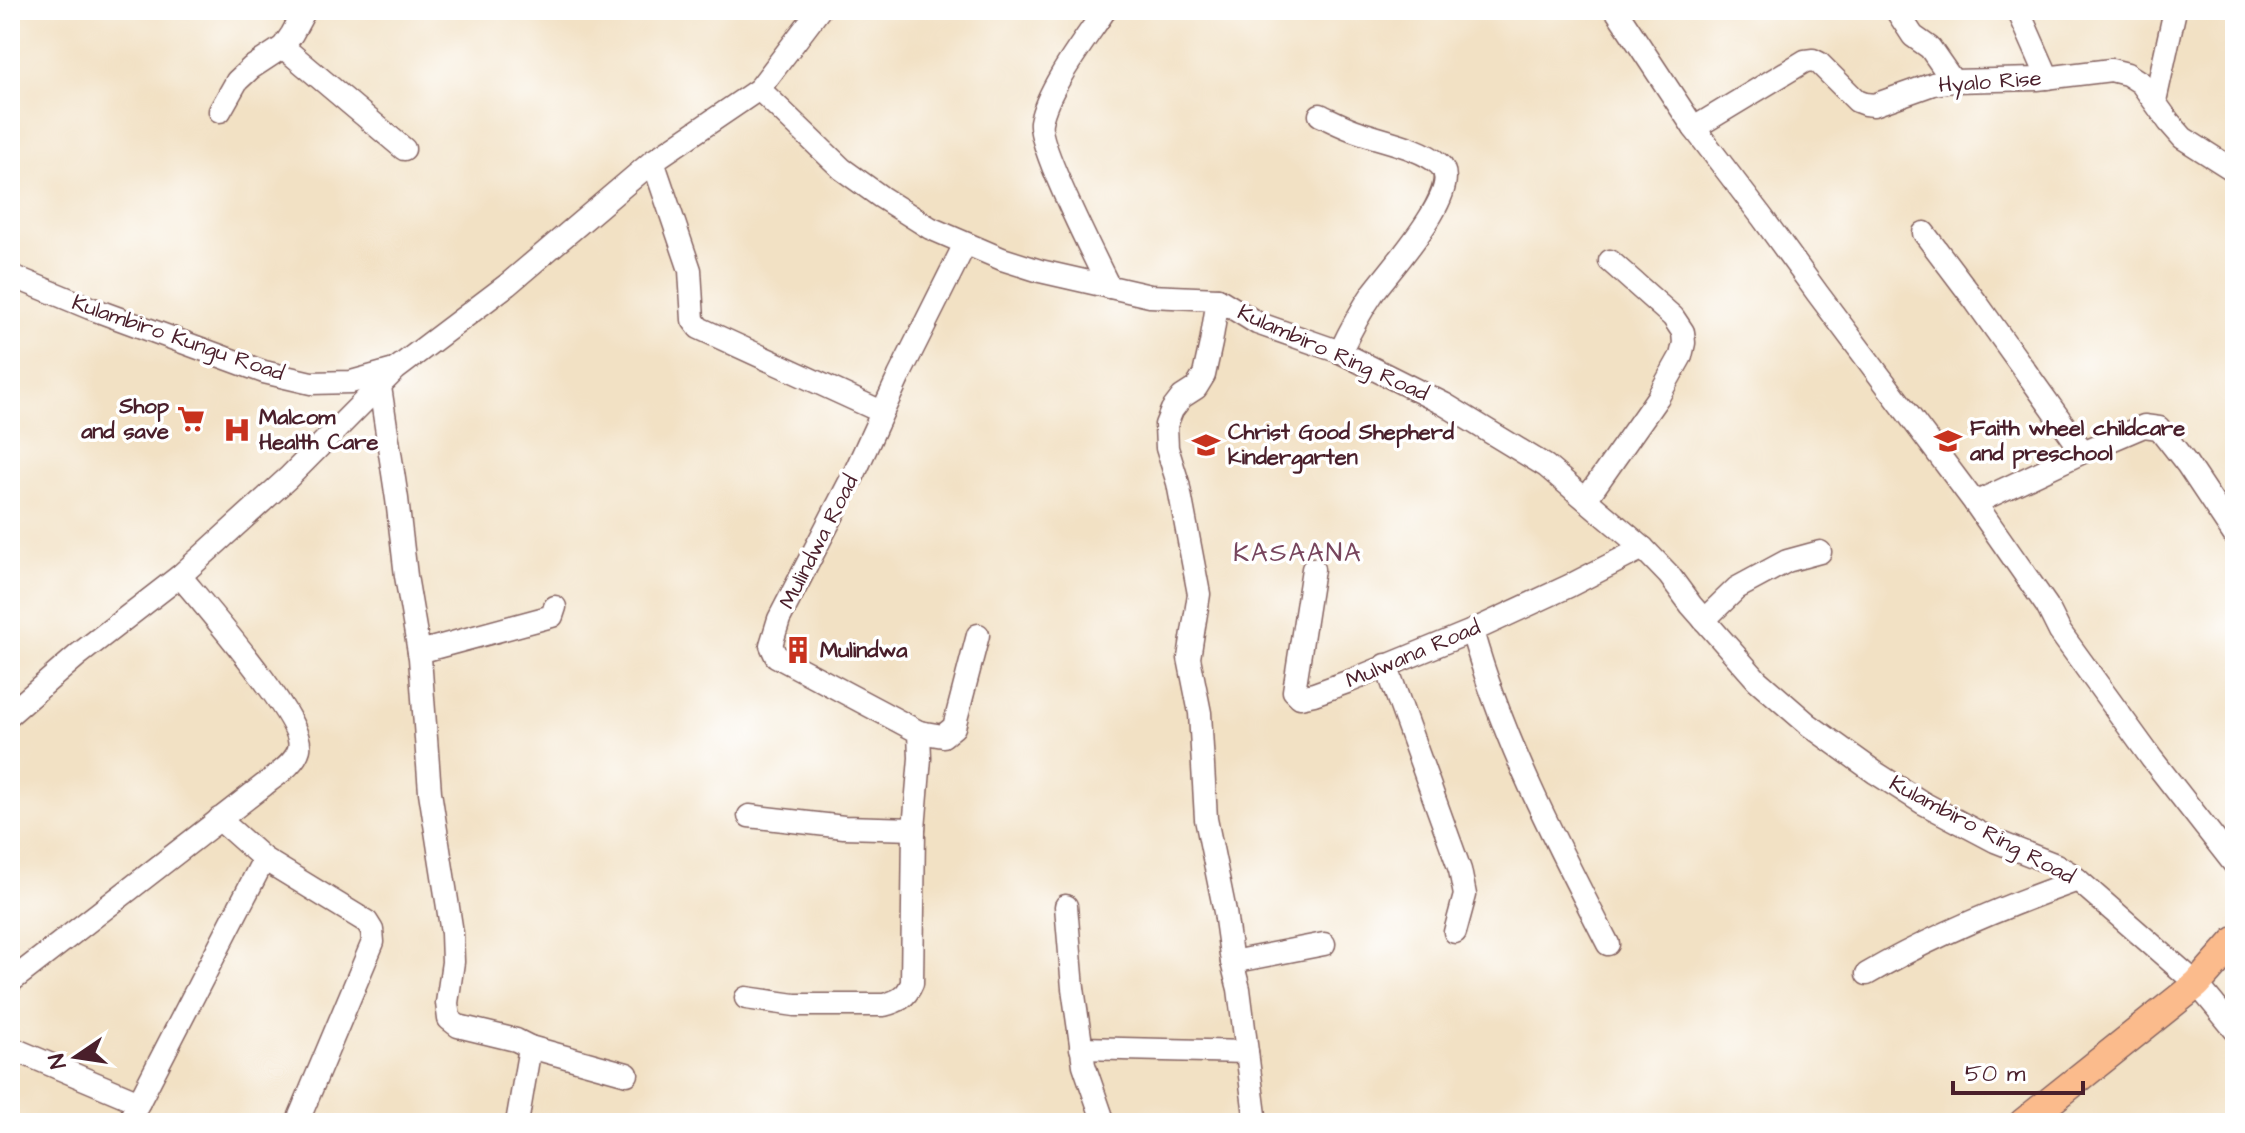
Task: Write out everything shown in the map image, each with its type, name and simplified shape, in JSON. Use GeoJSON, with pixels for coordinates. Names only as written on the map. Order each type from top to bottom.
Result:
{"type":"FeatureCollection","features":[{"type":"Feature","properties":{"kind":"main road"},"geometry":{"type":"LineString","coordinates":[[2023,1123],[2197,984],[2235,941]]}},
{"type":"Feature","properties":{"kind":"street"},"geometry":{"type":"LineString","coordinates":[[220,111],[237,81],[283,47],[305,10]]}},
{"type":"Feature","properties":{"kind":"street"},"geometry":{"type":"LineString","coordinates":[[10,714],[78,655],[180,576],[288,478],[396,369],[507,285],[653,161],[759,89],[819,10]]}},
{"type":"Feature","properties":{"kind":"street"},"geometry":{"type":"LineString","coordinates":[[1105,10],[1047,104],[1041,131],[1057,176],[1109,287]]}},
{"type":"Feature","properties":{"kind":"street"},"geometry":{"type":"LineString","coordinates":[[1616,10],[1694,128],[1975,503],[2047,606],[2060,632],[2152,759],[2235,865]]}},
{"type":"Feature","properties":{"kind":"street"},"geometry":{"type":"LineString","coordinates":[[1896,10],[1913,36],[1930,48],[1953,81]]}},
{"type":"Feature","properties":{"kind":"street"},"geometry":{"type":"LineString","coordinates":[[2018,10],[2048,78]]}},
{"type":"Feature","properties":{"kind":"street"},"geometry":{"type":"LineString","coordinates":[[2155,101],[2175,10]]}},
{"type":"Feature","properties":{"kind":"street"},"geometry":{"type":"LineString","coordinates":[[283,47],[404,149]]}},
{"type":"Feature","properties":{"kind":"street","name":"Hyalo Rise"},"geometry":{"type":"LineString","coordinates":[[1694,128],[1805,61],[1819,63],[1857,101],[1874,105],[1933,84],[1953,81],[2048,78],[2111,70],[2127,74],[2141,83],[2183,138],[2235,171]]}},
{"type":"Feature","properties":{"kind":"street","name":"Kulambiro Ring Road"},"geometry":{"type":"LineString","coordinates":[[759,89],[842,169],[930,228],[1002,259],[1040,271],[1150,296],[1218,299],[1257,323],[1340,352],[1444,404],[1546,466],[1643,548],[1757,680],[1809,725],[1923,803],[1995,841],[2056,865],[2078,880],[2197,984],[2235,1030]]}},
{"type":"Feature","properties":{"kind":"street"},"geometry":{"type":"LineString","coordinates":[[1320,115],[1355,131],[1427,155],[1443,166],[1446,176],[1444,192],[1418,235],[1355,319],[1340,352]]}},
{"type":"Feature","properties":{"kind":"street"},"geometry":{"type":"LineString","coordinates":[[653,161],[690,270],[693,320],[699,328],[882,412]]}},
{"type":"Feature","properties":{"kind":"street"},"geometry":{"type":"LineString","coordinates":[[1924,233],[2083,452]]}},
{"type":"Feature","properties":{"kind":"street","name":"Mulindwa Road"},"geometry":{"type":"LineString","coordinates":[[919,732],[776,656],[771,645],[793,588],[855,472],[965,244]]}},
{"type":"Feature","properties":{"kind":"street"},"geometry":{"type":"LineString","coordinates":[[1587,498],[1658,397],[1681,356],[1684,343],[1683,332],[1673,317],[1610,261]]}},
{"type":"Feature","properties":{"kind":"street","name":"Kulambiro Kungu Road"},"geometry":{"type":"LineString","coordinates":[[10,275],[264,372],[311,383],[351,382],[396,369]]}},
{"type":"Feature","properties":{"kind":"street"},"geometry":{"type":"LineString","coordinates":[[1218,299],[1204,375],[1196,388],[1182,397],[1172,410],[1166,425],[1167,448],[1178,483],[1199,594],[1189,658],[1200,713],[1206,819],[1239,989],[1256,1123]]}},
{"type":"Feature","properties":{"kind":"street"},"geometry":{"type":"LineString","coordinates":[[380,387],[419,652],[430,792],[452,933],[453,962],[447,1003],[449,1019],[458,1026],[627,1074]]}},
{"type":"Feature","properties":{"kind":"street"},"geometry":{"type":"LineString","coordinates":[[1975,503],[2144,426],[2159,428],[2235,536]]}},
{"type":"Feature","properties":{"kind":"street","name":"Mulwana Road"},"geometry":{"type":"LineString","coordinates":[[1313,569],[1294,691],[1300,697],[1472,631],[1643,548]]}},
{"type":"Feature","properties":{"kind":"street"},"geometry":{"type":"LineString","coordinates":[[1704,620],[1737,588],[1787,561],[1820,552]]}},
{"type":"Feature","properties":{"kind":"street"},"geometry":{"type":"LineString","coordinates":[[10,982],[292,762],[299,749],[293,725],[274,695],[180,576]]}},
{"type":"Feature","properties":{"kind":"street"},"geometry":{"type":"LineString","coordinates":[[419,652],[552,616],[555,607]]}},
{"type":"Feature","properties":{"kind":"street"},"geometry":{"type":"LineString","coordinates":[[1472,631],[1492,694],[1526,779],[1608,944]]}},
{"type":"Feature","properties":{"kind":"street"},"geometry":{"type":"LineString","coordinates":[[746,998],[795,1005],[862,1006],[884,1005],[904,997],[912,983],[919,732],[943,736],[954,727],[978,635]]}},
{"type":"Feature","properties":{"kind":"street"},"geometry":{"type":"LineString","coordinates":[[1386,665],[1460,870],[1465,895],[1455,932]]}},
{"type":"Feature","properties":{"kind":"street"},"geometry":{"type":"LineString","coordinates":[[749,816],[844,827],[914,829]]}},
{"type":"Feature","properties":{"kind":"street"},"geometry":{"type":"LineString","coordinates":[[219,819],[264,859],[367,922],[372,930],[373,942],[297,1123]]}},
{"type":"Feature","properties":{"kind":"street"},"geometry":{"type":"LineString","coordinates":[[128,1123],[264,859]]}},
{"type":"Feature","properties":{"kind":"street"},"geometry":{"type":"LineString","coordinates":[[1867,974],[1939,935],[2078,880]]}},
{"type":"Feature","properties":{"kind":"street"},"geometry":{"type":"LineString","coordinates":[[1066,906],[1081,1048],[1087,1076],[1104,1123]]}},
{"type":"Feature","properties":{"kind":"street"},"geometry":{"type":"LineString","coordinates":[[1232,962],[1324,944]]}},
{"type":"Feature","properties":{"kind":"street"},"geometry":{"type":"LineString","coordinates":[[517,1123],[530,1047]]}},
{"type":"Feature","properties":{"kind":"street"},"geometry":{"type":"LineString","coordinates":[[1081,1048],[1247,1052]]}},
{"type":"Feature","properties":{"kind":"street"},"geometry":{"type":"LineString","coordinates":[[16,1050],[139,1102]]}},
{"type":"Feature","properties":{"kind":"place","name":"Shop and save"},"geometry":{"type":"Point","coordinates":[191,419]}},
{"type":"Feature","properties":{"kind":"place","name":"Malcom Health Care"},"geometry":{"type":"Point","coordinates":[237,430]}},
{"type":"Feature","properties":{"kind":"place","name":"Faith wheel childcare and preschool"},"geometry":{"type":"Point","coordinates":[1948,441]}},
{"type":"Feature","properties":{"kind":"place","name":"Christ Good Shepherd kindergarten"},"geometry":{"type":"Point","coordinates":[1206,445]}},
{"type":"Feature","properties":{"kind":"place","name":"Mulindwa"},"geometry":{"type":"Point","coordinates":[798,650]}},
{"type":"Feature","properties":{"kind":"district","name":"KASAANA"},"geometry":{"type":"Point","coordinates":[1298,553]}}]}
